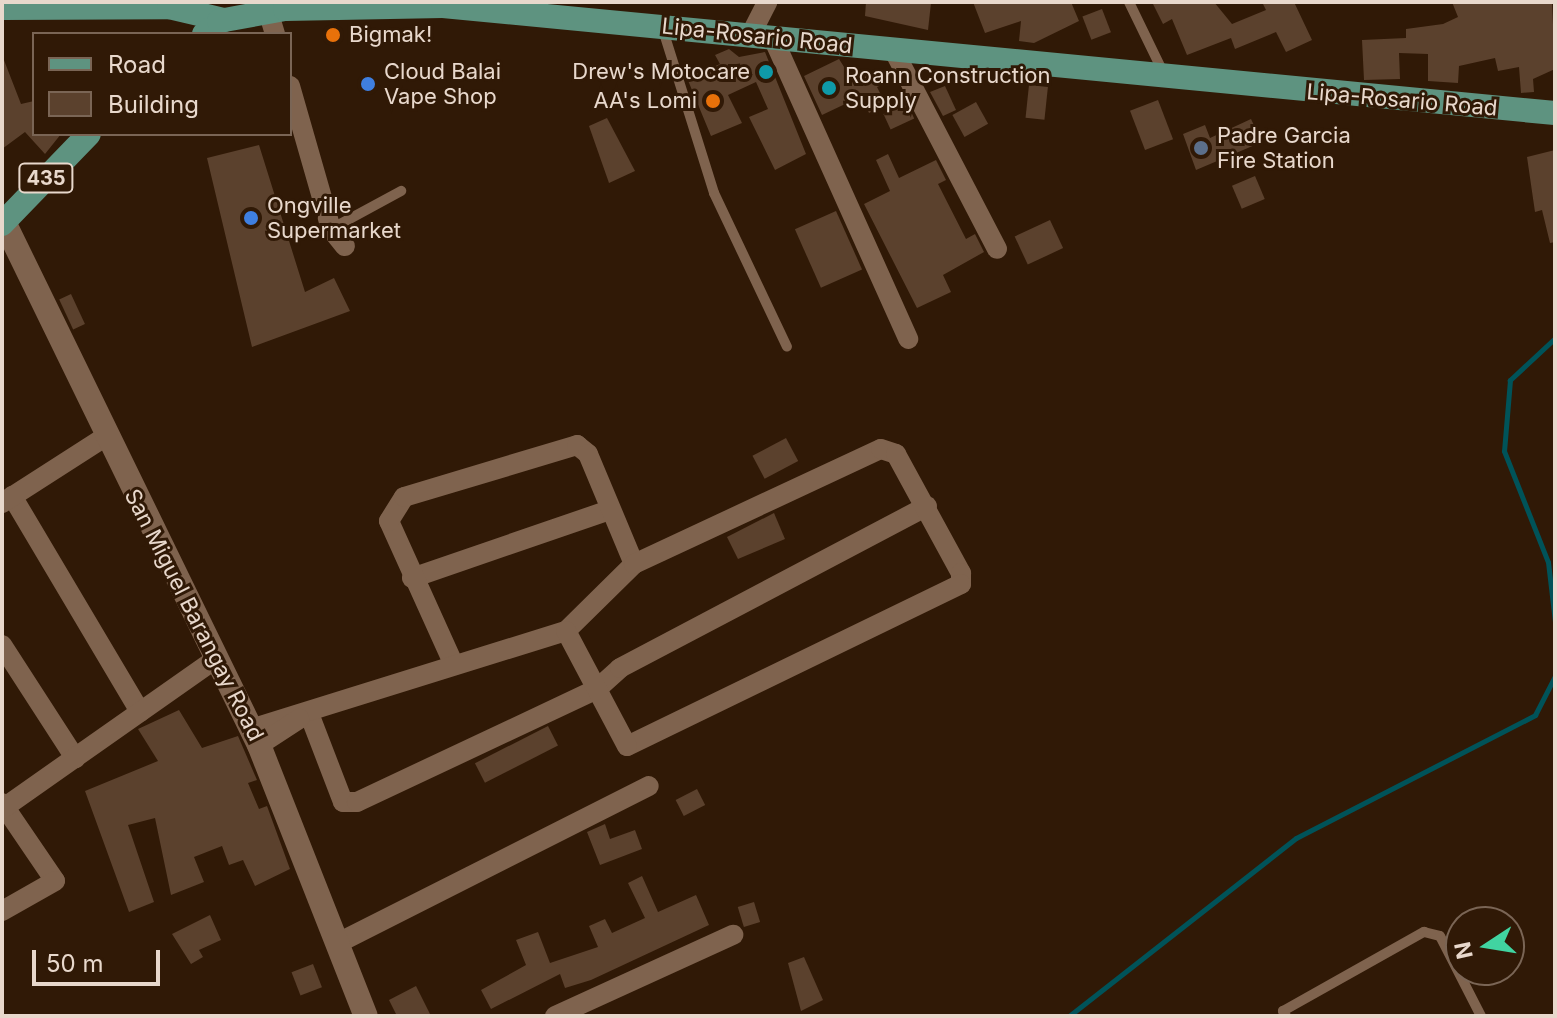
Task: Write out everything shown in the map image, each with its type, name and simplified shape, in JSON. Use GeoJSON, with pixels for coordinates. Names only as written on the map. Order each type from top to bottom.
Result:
{"type":"FeatureCollection","features":[{"type":"Feature","properties":{"kind":"main road","name":"Lipa-Rosario Road"},"geometry":{"type":"LineString","coordinates":[[216,19],[272,22],[446,4],[530,7],[894,51],[1555,113]]}},
{"type":"Feature","properties":{"kind":"main road"},"geometry":{"type":"LineString","coordinates":[[2,8],[121,5],[174,8],[216,19]]}},
{"type":"Feature","properties":{"kind":"main road","name":"435"},"geometry":{"type":"LineString","coordinates":[[3,222],[87,136]]}},
{"type":"Feature","properties":{"kind":"street"},"geometry":{"type":"LineString","coordinates":[[767,2],[762,37],[908,339]]}},
{"type":"Feature","properties":{"kind":"street"},"geometry":{"type":"LineString","coordinates":[[894,51],[997,249]]}},
{"type":"Feature","properties":{"kind":"street"},"geometry":{"type":"LineString","coordinates":[[292,93],[331,229],[345,246]]}},
{"type":"Feature","properties":{"kind":"street","name":"San Miguel Barangay Road"},"geometry":{"type":"LineString","coordinates":[[3,222],[214,660],[255,737],[366,1016]]}},
{"type":"Feature","properties":{"kind":"street"},"geometry":{"type":"LineString","coordinates":[[105,437],[7,500],[140,712]]}},
{"type":"Feature","properties":{"kind":"street"},"geometry":{"type":"LineString","coordinates":[[454,665],[412,578],[389,521],[404,497],[577,445],[588,454],[634,564]]}},
{"type":"Feature","properties":{"kind":"street"},"geometry":{"type":"LineString","coordinates":[[255,737],[280,716],[304,718],[454,665],[566,631],[634,564],[881,449],[896,454],[927,506],[961,584],[637,744],[627,746],[566,631]]}},
{"type":"Feature","properties":{"kind":"street"},"geometry":{"type":"LineString","coordinates":[[304,718],[343,802],[357,802],[597,689],[620,668],[927,506]]}},
{"type":"Feature","properties":{"kind":"street"},"geometry":{"type":"LineString","coordinates":[[412,578],[610,510]]}},
{"type":"Feature","properties":{"kind":"street"},"geometry":{"type":"LineString","coordinates":[[2,645],[75,758]]}},
{"type":"Feature","properties":{"kind":"street"},"geometry":{"type":"LineString","coordinates":[[2,911],[55,881],[3,806],[214,660]]}},
{"type":"Feature","properties":{"kind":"street"},"geometry":{"type":"LineString","coordinates":[[338,943],[649,786]]}},
{"type":"Feature","properties":{"kind":"street"},"geometry":{"type":"LineString","coordinates":[[555,1016],[733,935]]}},
{"type":"Feature","properties":{"kind":"lane"},"geometry":{"type":"LineString","coordinates":[[1129,2],[1164,76]]}},
{"type":"Feature","properties":{"kind":"lane"},"geometry":{"type":"LineString","coordinates":[[661,25],[714,193],[787,347]]}},
{"type":"Feature","properties":{"kind":"lane"},"geometry":{"type":"LineString","coordinates":[[331,229],[401,191]]}},
{"type":"Feature","properties":{"kind":"lane"},"geometry":{"type":"LineString","coordinates":[[1286,1016],[1283,1011],[1424,932],[1440,936],[1481,1016]]}},
{"type":"Feature","properties":{"kind":"building"},"geometry":{"type":"Polygon","coordinates":[[[866,2],[931,3],[928,30],[865,16],[866,2]]]}},
{"type":"Feature","properties":{"kind":"building"},"geometry":{"type":"Polygon","coordinates":[[[973,2],[1071,2],[1079,21],[1034,43],[1019,41],[1021,21],[985,33],[973,2]]]}},
{"type":"Feature","properties":{"kind":"building"},"geometry":{"type":"Polygon","coordinates":[[[1152,2],[1214,2],[1232,24],[1266,10],[1262,2],[1294,2],[1312,40],[1286,52],[1276,32],[1235,49],[1231,38],[1187,55],[1172,19],[1163,24],[1152,2]]]}},
{"type":"Feature","properties":{"kind":"building"},"geometry":{"type":"Polygon","coordinates":[[[1452,2],[1552,2],[1555,69],[1533,79],[1534,92],[1521,93],[1519,67],[1498,71],[1495,58],[1459,66],[1458,83],[1428,81],[1428,54],[1399,53],[1400,79],[1364,80],[1362,40],[1406,38],[1406,29],[1443,24],[1458,17],[1452,2]]]}},
{"type":"Feature","properties":{"kind":"building"},"geometry":{"type":"Polygon","coordinates":[[[1102,9],[1111,32],[1091,40],[1082,17],[1102,9]]]}},
{"type":"Feature","properties":{"kind":"building"},"geometry":{"type":"Polygon","coordinates":[[[729,49],[739,57],[765,52],[806,154],[775,170],[749,117],[768,109],[756,82],[728,95],[742,123],[711,136],[687,78],[720,64],[715,55],[729,49]]]}},
{"type":"Feature","properties":{"kind":"building"},"geometry":{"type":"Polygon","coordinates":[[[2,55],[21,104],[32,101],[32,136],[59,136],[45,154],[25,132],[2,149],[2,55]]]}},
{"type":"Feature","properties":{"kind":"building","name":"Roann Construction Supply"},"geometry":{"type":"Polygon","coordinates":[[[839,59],[853,81],[888,68],[894,79],[877,87],[886,105],[869,113],[862,96],[822,115],[804,76],[839,59]]]}},
{"type":"Feature","properties":{"kind":"building"},"geometry":{"type":"Polygon","coordinates":[[[1029,85],[1048,87],[1044,120],[1026,118],[1029,85]]]}},
{"type":"Feature","properties":{"kind":"building"},"geometry":{"type":"Polygon","coordinates":[[[945,86],[956,110],[943,116],[930,92],[945,86]]]}},
{"type":"Feature","properties":{"kind":"building"},"geometry":{"type":"Polygon","coordinates":[[[1158,100],[1173,139],[1145,150],[1130,111],[1158,100]]]}},
{"type":"Feature","properties":{"kind":"building"},"geometry":{"type":"Polygon","coordinates":[[[976,102],[988,124],[965,137],[952,115],[976,102]]]}},
{"type":"Feature","properties":{"kind":"building"},"geometry":{"type":"Polygon","coordinates":[[[907,103],[914,118],[891,129],[883,114],[907,103]]]}},
{"type":"Feature","properties":{"kind":"building"},"geometry":{"type":"Polygon","coordinates":[[[607,118],[635,171],[609,183],[589,126],[607,118]]]}},
{"type":"Feature","properties":{"kind":"building"},"geometry":{"type":"Polygon","coordinates":[[[1251,119],[1262,142],[1196,170],[1183,134],[1205,125],[1210,138],[1251,119]]]}},
{"type":"Feature","properties":{"kind":"building","name":"Ongville Supermarket"},"geometry":{"type":"Polygon","coordinates":[[[259,145],[305,292],[334,278],[350,311],[252,347],[207,158],[259,145]]]}},
{"type":"Feature","properties":{"kind":"building"},"geometry":{"type":"Polygon","coordinates":[[[1555,150],[1555,242],[1550,243],[1542,210],[1535,212],[1527,157],[1555,150]]]}},
{"type":"Feature","properties":{"kind":"building"},"geometry":{"type":"Polygon","coordinates":[[[888,154],[899,178],[936,160],[946,180],[938,184],[966,239],[975,234],[984,252],[943,275],[951,292],[917,308],[864,204],[890,191],[876,160],[888,154]]]}},
{"type":"Feature","properties":{"kind":"building"},"geometry":{"type":"Polygon","coordinates":[[[1255,176],[1265,199],[1242,209],[1232,186],[1255,176]]]}},
{"type":"Feature","properties":{"kind":"building"},"geometry":{"type":"Polygon","coordinates":[[[836,211],[862,269],[821,288],[795,229],[836,211]]]}},
{"type":"Feature","properties":{"kind":"building"},"geometry":{"type":"Polygon","coordinates":[[[1050,220],[1063,248],[1028,265],[1015,236],[1050,220]]]}},
{"type":"Feature","properties":{"kind":"building"},"geometry":{"type":"Polygon","coordinates":[[[71,294],[85,324],[73,329],[59,299],[71,294]]]}},
{"type":"Feature","properties":{"kind":"building"},"geometry":{"type":"Polygon","coordinates":[[[786,438],[798,461],[765,479],[752,456],[786,438]]]}},
{"type":"Feature","properties":{"kind":"building"},"geometry":{"type":"Polygon","coordinates":[[[774,513],[785,539],[738,559],[727,537],[774,513]]]}},
{"type":"Feature","properties":{"kind":"building"},"geometry":{"type":"Polygon","coordinates":[[[179,710],[202,748],[238,736],[257,780],[248,783],[259,809],[267,806],[290,869],[255,886],[243,860],[229,865],[222,846],[194,857],[204,882],[171,895],[155,818],[128,825],[154,902],[129,912],[85,791],[158,761],[138,729],[179,710]]]}},
{"type":"Feature","properties":{"kind":"building"},"geometry":{"type":"Polygon","coordinates":[[[548,726],[558,746],[485,783],[475,763],[548,726]]]}},
{"type":"Feature","properties":{"kind":"building"},"geometry":{"type":"Polygon","coordinates":[[[697,789],[705,805],[684,816],[676,800],[697,789]]]}},
{"type":"Feature","properties":{"kind":"building"},"geometry":{"type":"Polygon","coordinates":[[[605,824],[610,839],[635,830],[642,849],[600,865],[587,832],[605,824]]]}},
{"type":"Feature","properties":{"kind":"building"},"geometry":{"type":"Polygon","coordinates":[[[642,876],[658,912],[696,895],[709,925],[591,980],[565,988],[560,974],[491,1009],[481,990],[526,965],[516,940],[538,932],[550,963],[598,947],[589,926],[605,919],[612,933],[645,918],[628,883],[642,876]]]}},
{"type":"Feature","properties":{"kind":"building"},"geometry":{"type":"Polygon","coordinates":[[[754,902],[760,922],[744,927],[738,907],[754,902]]]}},
{"type":"Feature","properties":{"kind":"building"},"geometry":{"type":"Polygon","coordinates":[[[210,915],[221,940],[199,950],[203,957],[191,964],[172,934],[210,915]]]}},
{"type":"Feature","properties":{"kind":"building"},"geometry":{"type":"Polygon","coordinates":[[[804,957],[823,1000],[801,1011],[788,963],[804,957]]]}},
{"type":"Feature","properties":{"kind":"building"},"geometry":{"type":"Polygon","coordinates":[[[313,964],[322,987],[300,996],[292,972],[313,964]]]}},
{"type":"Feature","properties":{"kind":"building"},"geometry":{"type":"Polygon","coordinates":[[[416,986],[431,1016],[397,1016],[389,1000],[416,986]]]}},
{"type":"Feature","properties":{"kind":"waterway"},"geometry":{"type":"LineString","coordinates":[[1555,338],[1510,380],[1504,451],[1548,562],[1555,622]]}},
{"type":"Feature","properties":{"kind":"waterway"},"geometry":{"type":"LineString","coordinates":[[1069,1016],[1296,838],[1535,715],[1555,676]]}},
{"type":"Feature","properties":{"kind":"place","name":"Bigmak!"},"geometry":{"type":"Point","coordinates":[333,35]}},
{"type":"Feature","properties":{"kind":"place","name":"Drew's Motocare"},"geometry":{"type":"Point","coordinates":[766,72]}},
{"type":"Feature","properties":{"kind":"place","name":"Cloud Balai Vape Shop"},"geometry":{"type":"Point","coordinates":[368,84]}},
{"type":"Feature","properties":{"kind":"place","name":"Roann Construction Supply"},"geometry":{"type":"Point","coordinates":[829,88]}},
{"type":"Feature","properties":{"kind":"place","name":"AA's Lomi"},"geometry":{"type":"Point","coordinates":[713,101]}},
{"type":"Feature","properties":{"kind":"place","name":"Padre Garcia Fire Station"},"geometry":{"type":"Point","coordinates":[1201,148]}},
{"type":"Feature","properties":{"kind":"place","name":"Ongville Supermarket"},"geometry":{"type":"Point","coordinates":[251,218]}}]}
